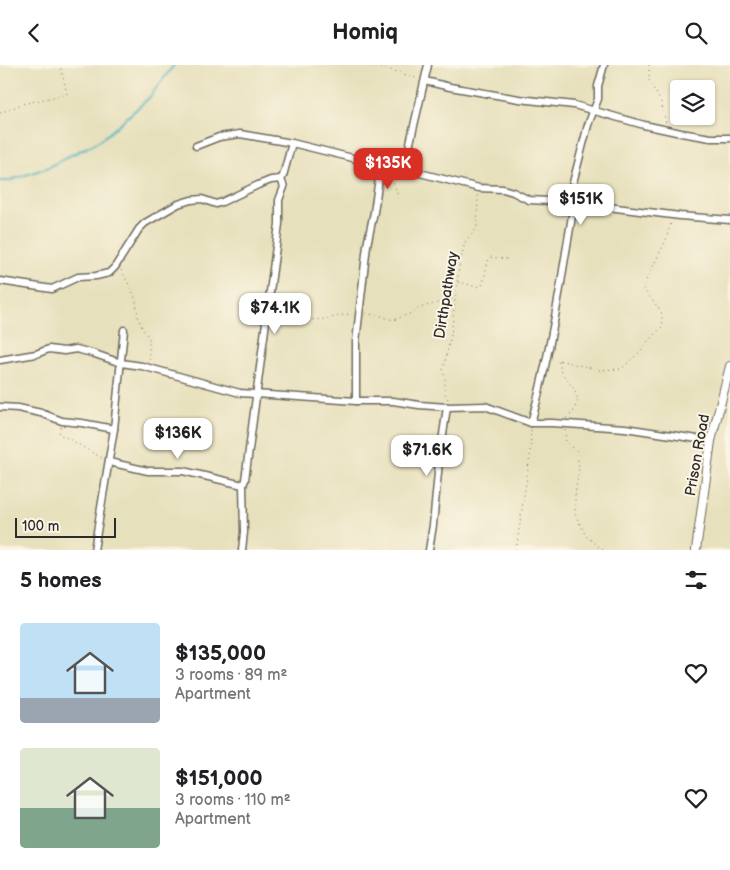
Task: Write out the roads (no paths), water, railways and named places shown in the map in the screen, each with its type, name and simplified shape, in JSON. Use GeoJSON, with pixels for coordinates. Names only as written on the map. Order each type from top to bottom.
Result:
{"type":"FeatureCollection","features":[{"type":"Feature","properties":{"kind":"street"},"geometry":{"type":"LineString","coordinates":[[401,169],[428,65]]}},
{"type":"Feature","properties":{"kind":"street"},"geometry":{"type":"LineString","coordinates":[[531,423],[540,392],[568,246],[571,202],[588,125],[598,99],[598,86],[604,65]]}},
{"type":"Feature","properties":{"kind":"street"},"geometry":{"type":"LineString","coordinates":[[425,81],[500,96],[574,105],[644,125],[711,138],[730,137]]}},
{"type":"Feature","properties":{"kind":"street"},"geometry":{"type":"LineString","coordinates":[[196,146],[219,137],[240,134],[292,143],[479,189],[503,189],[529,200],[571,202],[679,216],[730,220]]}},
{"type":"Feature","properties":{"kind":"street"},"geometry":{"type":"LineString","coordinates":[[242,550],[244,532],[243,485],[246,480],[279,224],[279,200],[284,187],[281,179],[292,143]]}},
{"type":"Feature","properties":{"kind":"street"},"geometry":{"type":"LineString","coordinates":[[356,401],[356,342],[367,245],[381,165]]}},
{"type":"Feature","properties":{"kind":"street"},"geometry":{"type":"LineString","coordinates":[[0,281],[52,289],[78,277],[109,273],[145,223],[178,204],[202,199],[216,204],[271,180],[281,179]]}},
{"type":"Feature","properties":{"kind":"street"},"geometry":{"type":"LineString","coordinates":[[94,550],[114,429],[124,330]]}},
{"type":"Feature","properties":{"kind":"street"},"geometry":{"type":"LineString","coordinates":[[0,361],[36,354],[49,349],[64,351],[76,349],[121,363],[149,368],[240,393],[356,401],[393,401],[449,407],[485,406],[531,423],[625,428],[711,441]]}},
{"type":"Feature","properties":{"kind":"street","name":"Prison Road"},"geometry":{"type":"LineString","coordinates":[[696,550],[711,441],[730,366]]}},
{"type":"Feature","properties":{"kind":"street"},"geometry":{"type":"LineString","coordinates":[[0,407],[18,408],[41,413],[62,421],[114,429]]}},
{"type":"Feature","properties":{"kind":"street"},"geometry":{"type":"LineString","coordinates":[[429,550],[439,461],[449,407]]}},
{"type":"Feature","properties":{"kind":"street"},"geometry":{"type":"LineString","coordinates":[[109,462],[148,471],[182,471],[243,485]]}},
{"type":"Feature","properties":{"kind":"waterway"},"geometry":{"type":"LineString","coordinates":[[0,181],[8,181],[49,167],[94,144],[149,98],[174,65]]}}]}
